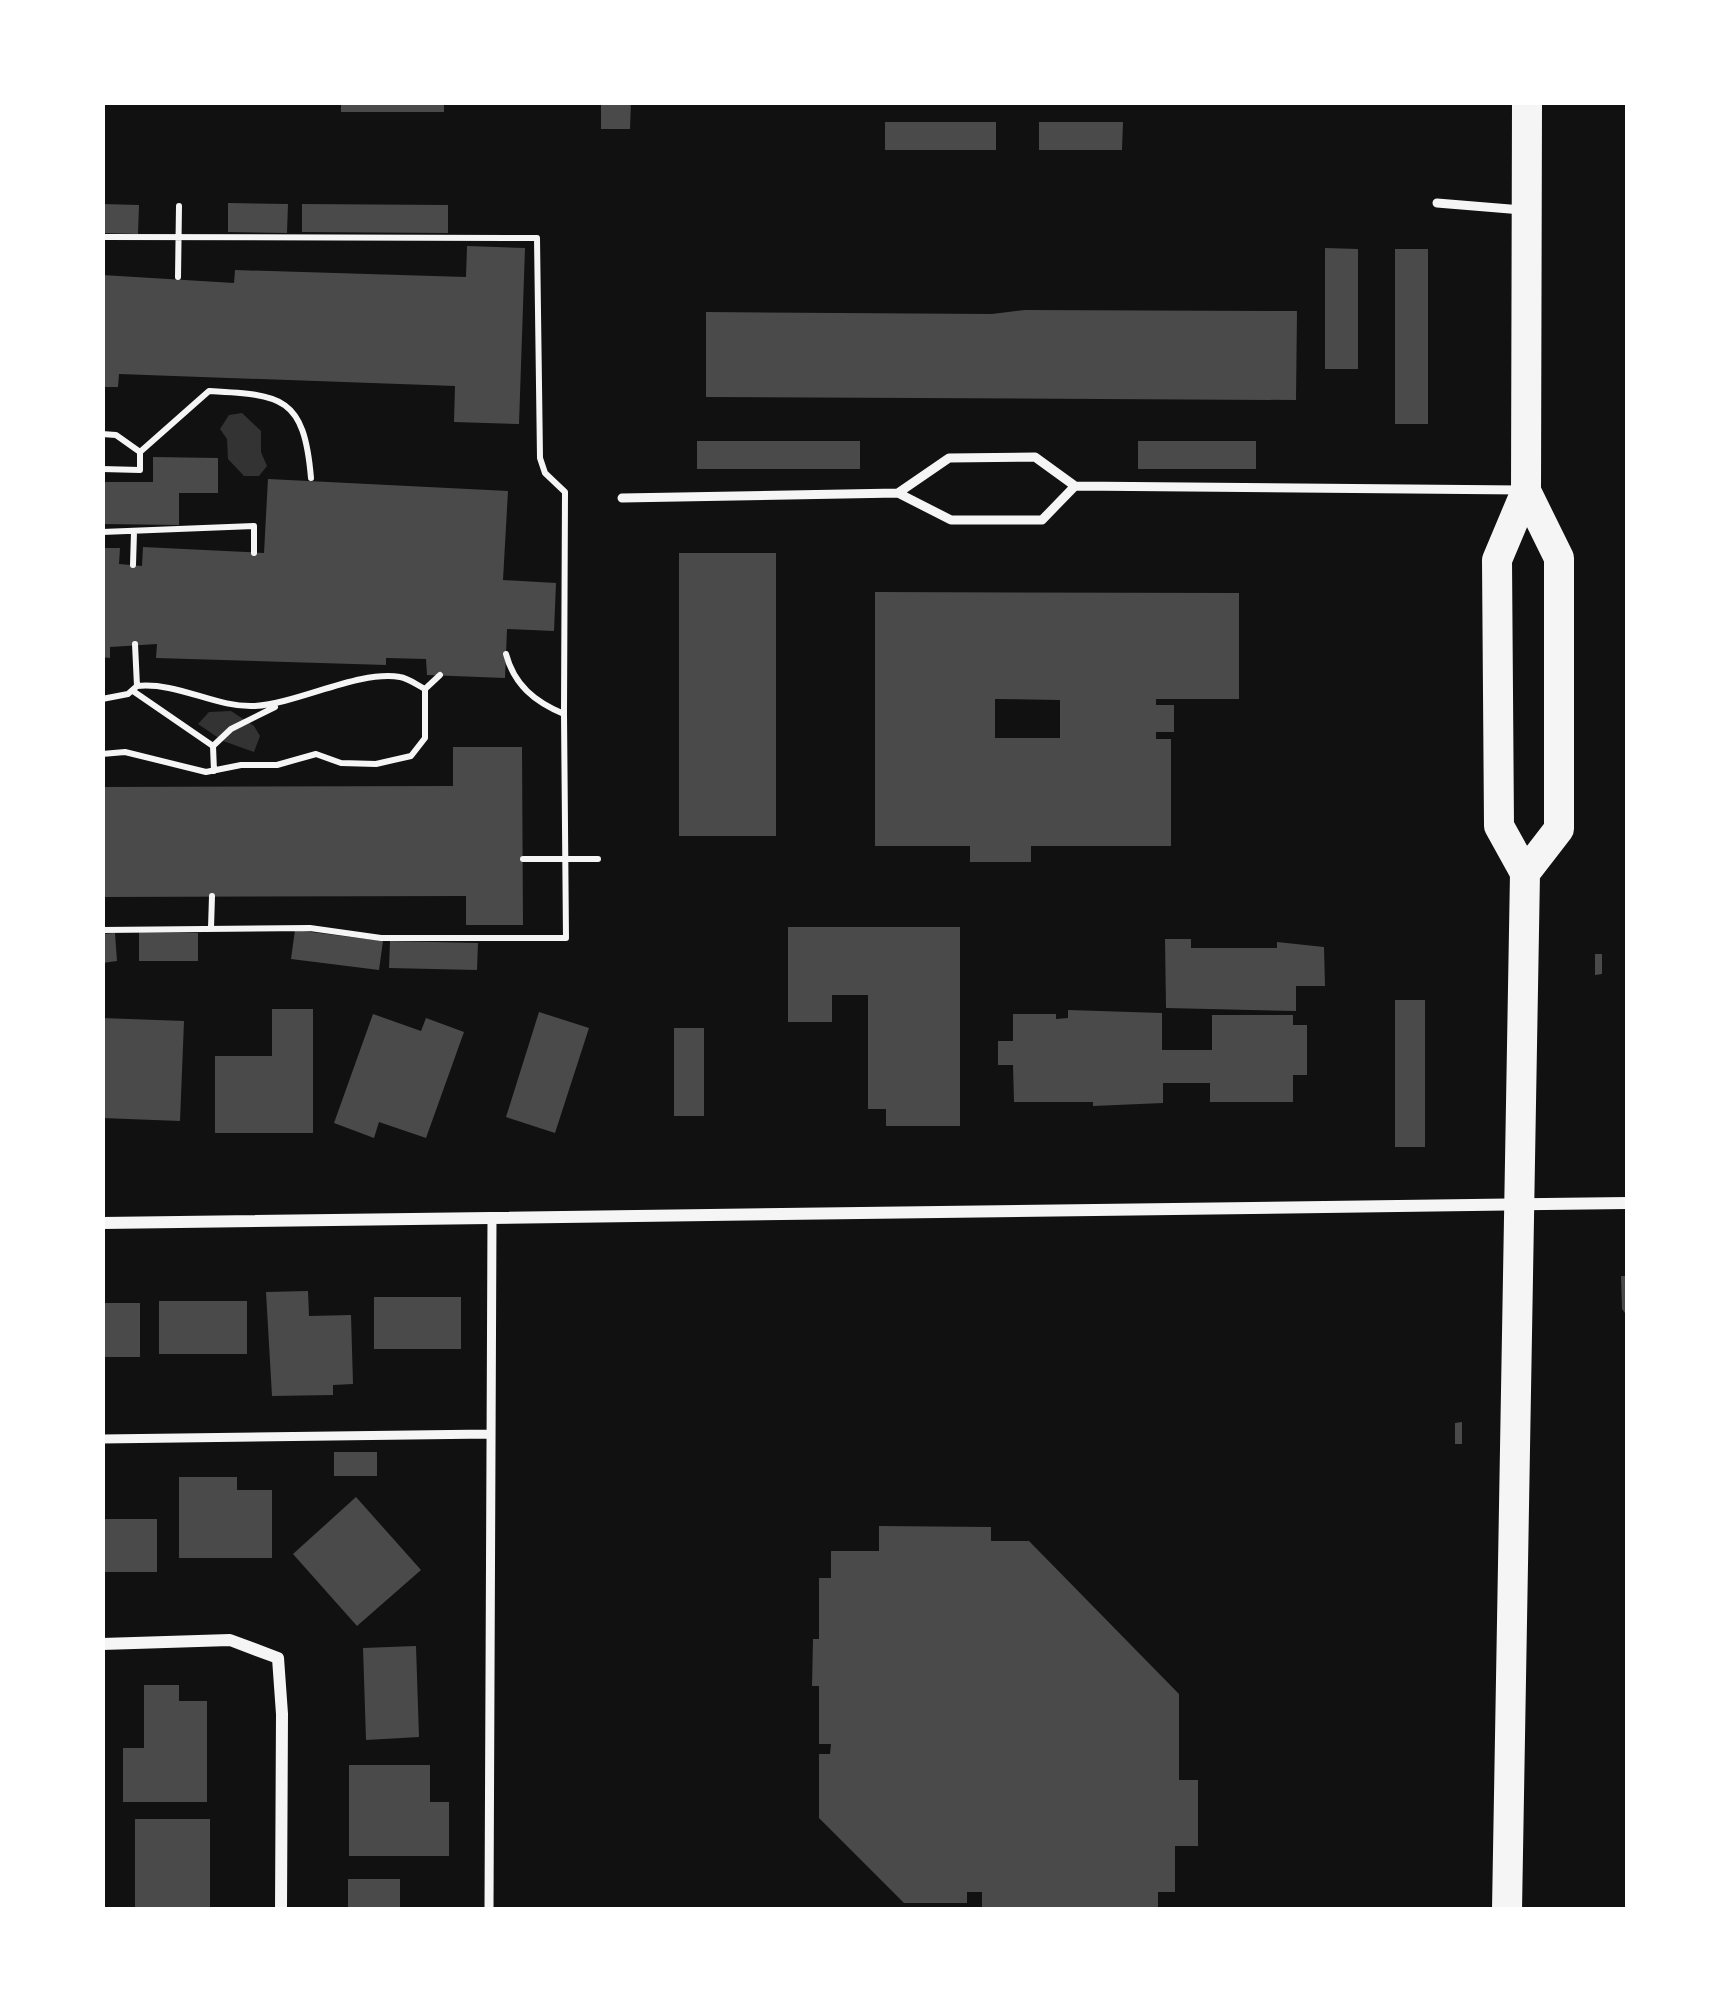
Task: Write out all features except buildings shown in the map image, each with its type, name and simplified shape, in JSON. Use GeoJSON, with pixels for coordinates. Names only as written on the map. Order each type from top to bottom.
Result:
{"type":"FeatureCollection","features":[{"type":"Feature","properties":{"kind":"main road"},"geometry":{"type":"LineString","coordinates":[[1507,1910],[1525,873],[1499,826],[1497,560],[1526,490],[1527,102]]}},
{"type":"Feature","properties":{"kind":"main road"},"geometry":{"type":"LineString","coordinates":[[1525,873],[1558,829],[1559,580],[1559,559],[1526,490]]}},
{"type":"Feature","properties":{"kind":"street"},"geometry":{"type":"LineString","coordinates":[[102,1223],[1628,1203]]}},
{"type":"Feature","properties":{"kind":"street"},"geometry":{"type":"LineString","coordinates":[[102,1644],[230,1640],[278,1658],[281,1910]]}},
{"type":"Feature","properties":{"kind":"lane"},"geometry":{"type":"LineString","coordinates":[[1438,203],[1526,210]]}},
{"type":"Feature","properties":{"kind":"lane"},"geometry":{"type":"LineString","coordinates":[[898,494],[950,458],[1035,458],[1075,486],[1526,490]]}},
{"type":"Feature","properties":{"kind":"lane"},"geometry":{"type":"LineString","coordinates":[[622,498],[898,494],[951,520],[1042,520],[1075,486]]}},
{"type":"Feature","properties":{"kind":"lane"},"geometry":{"type":"LineString","coordinates":[[489,1910],[492,1217]]}},
{"type":"Feature","properties":{"kind":"lane"},"geometry":{"type":"LineString","coordinates":[[102,1439],[489,1434]]}},
{"type":"Feature","properties":{"kind":"path"},"geometry":{"type":"LineString","coordinates":[[178,277],[179,206]]}},
{"type":"Feature","properties":{"kind":"path"},"geometry":{"type":"LineString","coordinates":[[102,237],[537,238],[540,458],[545,473],[565,492],[566,938],[381,938],[310,928],[102,930]]}},
{"type":"Feature","properties":{"kind":"path"},"geometry":{"type":"LineString","coordinates":[[102,469],[140,470],[140,452],[208,391],[263,394],[281,400],[294,412],[304,437],[311,478]]}},
{"type":"Feature","properties":{"kind":"path"},"geometry":{"type":"LineString","coordinates":[[102,434],[116,435],[140,452]]}},
{"type":"Feature","properties":{"kind":"path"},"geometry":{"type":"LineString","coordinates":[[102,532],[254,526],[254,553]]}},
{"type":"Feature","properties":{"kind":"path"},"geometry":{"type":"LineString","coordinates":[[134,532],[134,565]]}},
{"type":"Feature","properties":{"kind":"path"},"geometry":{"type":"LineString","coordinates":[[135,644],[135,688]]}},
{"type":"Feature","properties":{"kind":"path"},"geometry":{"type":"LineString","coordinates":[[506,654],[511,672],[530,695],[564,715]]}},
{"type":"Feature","properties":{"kind":"path"},"geometry":{"type":"LineString","coordinates":[[102,754],[124,752],[175,767],[214,771],[277,765],[316,754],[340,763],[376,764],[411,756],[425,738],[425,689],[440,675]]}},
{"type":"Feature","properties":{"kind":"path"},"geometry":{"type":"LineString","coordinates":[[102,699],[135,688],[179,688],[237,705],[285,702],[336,684],[398,676],[425,689]]}},
{"type":"Feature","properties":{"kind":"path"},"geometry":{"type":"LineString","coordinates":[[135,688],[212,746],[214,771]]}},
{"type":"Feature","properties":{"kind":"path"},"geometry":{"type":"LineString","coordinates":[[212,746],[231,729],[285,702]]}},
{"type":"Feature","properties":{"kind":"path"},"geometry":{"type":"LineString","coordinates":[[523,859],[598,859]]}},
{"type":"Feature","properties":{"kind":"path"},"geometry":{"type":"LineString","coordinates":[[211,928],[212,896]]}},
{"type":"Feature","properties":{"kind":"shaded area"},"geometry":{"type":"Polygon","coordinates":[[[242,413],[261,431],[267,466],[259,476],[244,476],[228,459],[227,439],[220,429],[229,415],[242,413]]]}},
{"type":"Feature","properties":{"kind":"shaded area"},"geometry":{"type":"Polygon","coordinates":[[[231,711],[254,726],[260,736],[254,752],[223,741],[198,724],[209,712],[231,711]]]}}]}
